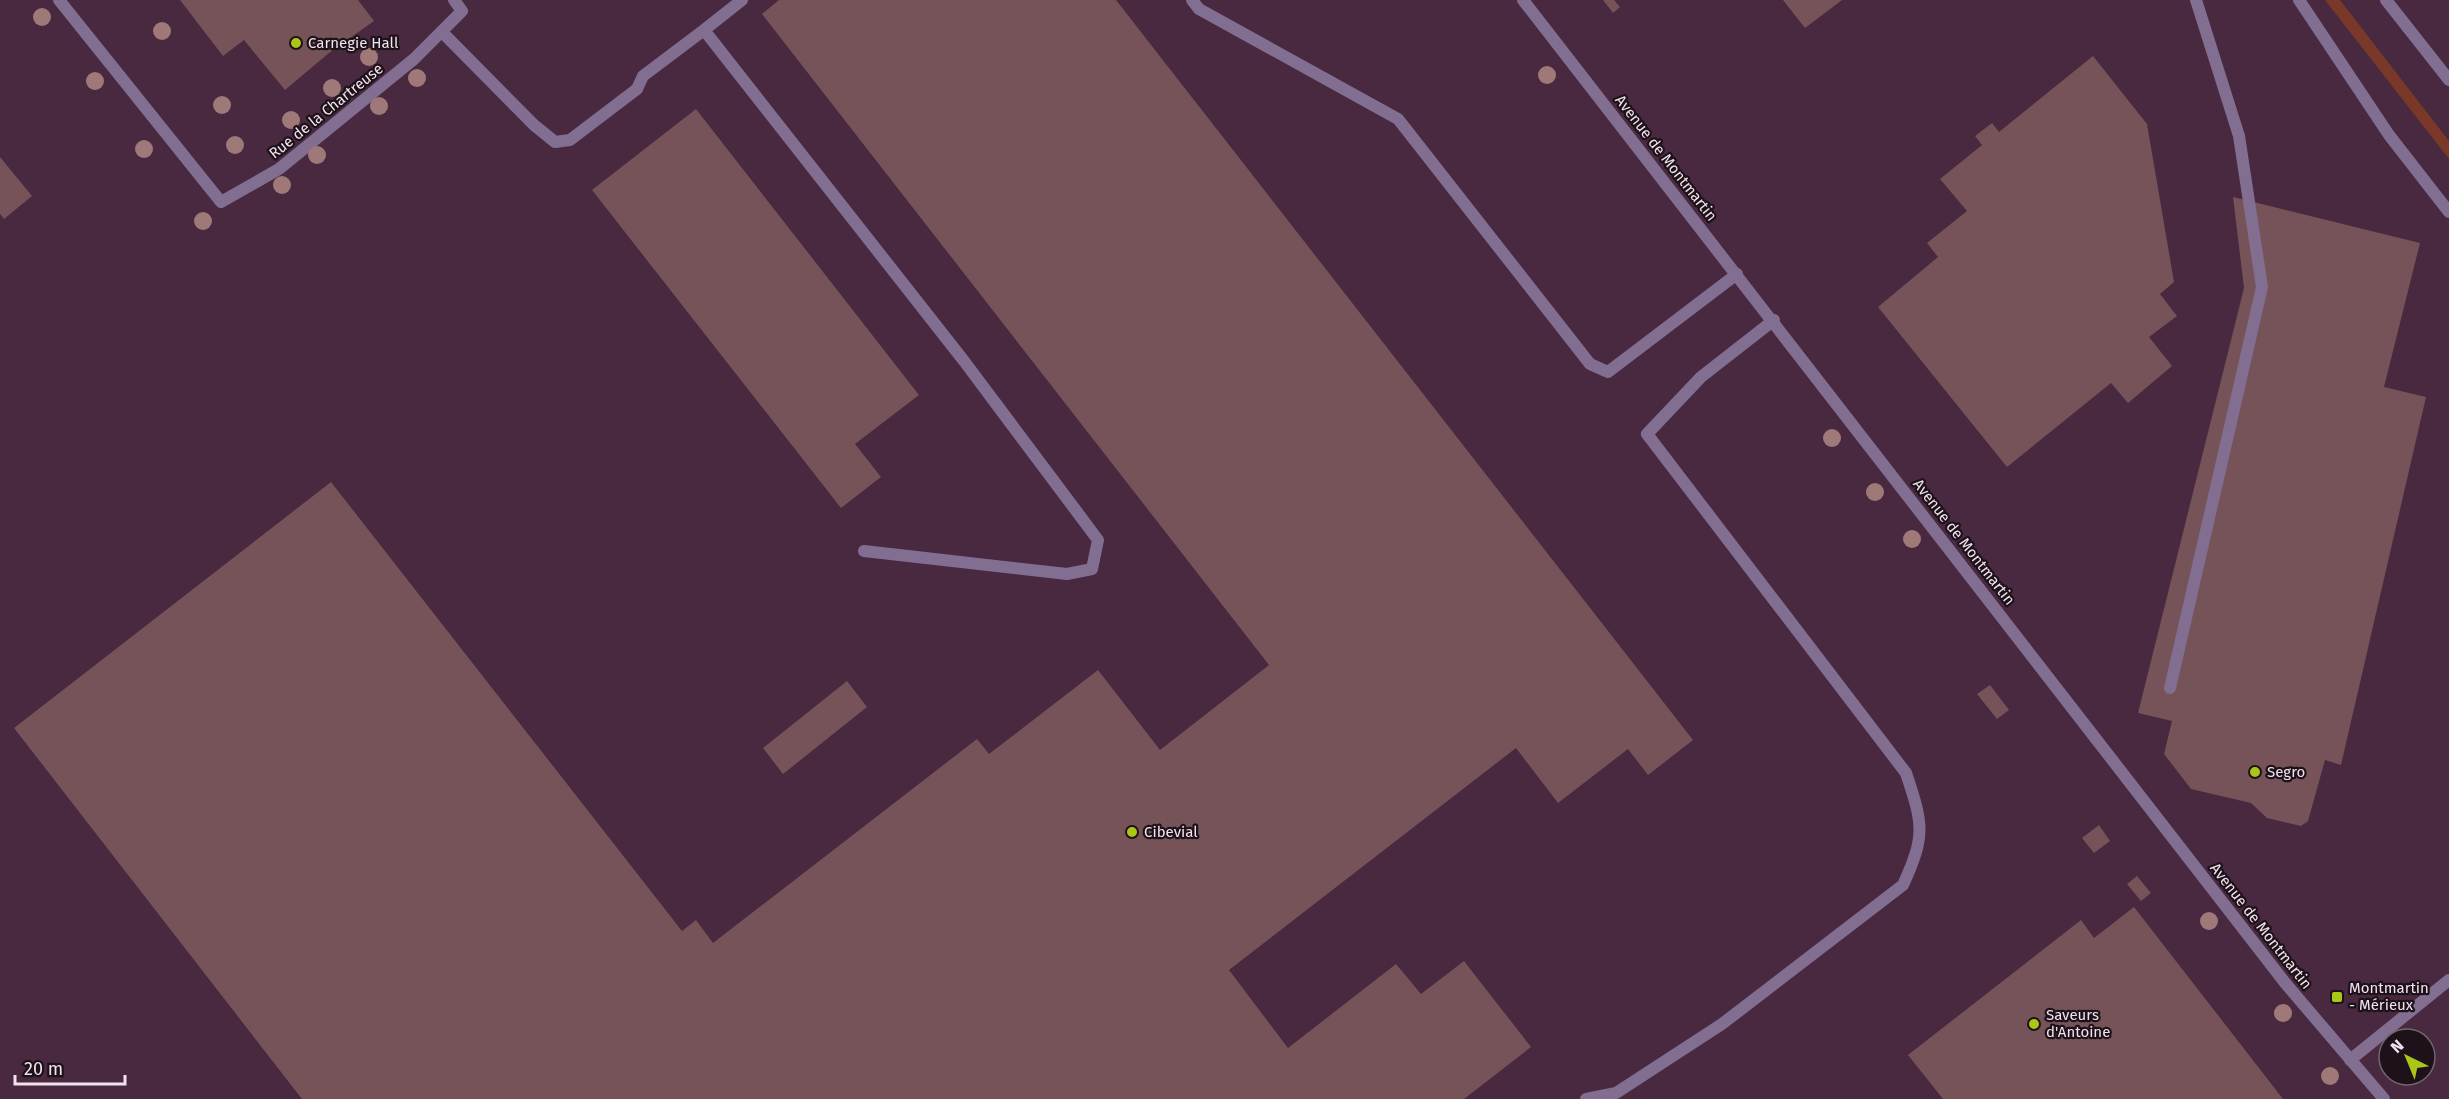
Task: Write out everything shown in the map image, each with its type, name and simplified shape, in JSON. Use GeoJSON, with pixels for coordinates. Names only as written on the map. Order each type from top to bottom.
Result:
{"type":"FeatureCollection","features":[{"type":"Feature","properties":{"kind":"street","name":"Rue de la Chartreuse"},"geometry":{"type":"LineString","coordinates":[[59,0],[221,202],[279,169],[414,59],[462,11],[454,0]]}},
{"type":"Feature","properties":{"kind":"street"},"geometry":{"type":"LineString","coordinates":[[442,32],[534,125],[555,142],[570,140],[637,89],[643,76],[742,0]]}},
{"type":"Feature","properties":{"kind":"street"},"geometry":{"type":"LineString","coordinates":[[1192,0],[1199,9],[1398,119],[1590,364],[1608,372],[1737,274]]}},
{"type":"Feature","properties":{"kind":"street","name":"Avenue de Montmartin"},"geometry":{"type":"LineString","coordinates":[[1523,0],[1774,320],[2286,984],[2384,1099]]}},
{"type":"Feature","properties":{"kind":"street"},"geometry":{"type":"LineString","coordinates":[[2170,688],[2262,287],[2239,136],[2196,0]]}},
{"type":"Feature","properties":{"kind":"street"},"geometry":{"type":"LineString","coordinates":[[2299,0],[2389,135],[2449,212]]}},
{"type":"Feature","properties":{"kind":"street"},"geometry":{"type":"LineString","coordinates":[[2386,0],[2449,80]]}},
{"type":"Feature","properties":{"kind":"street"},"geometry":{"type":"LineString","coordinates":[[704,30],[964,361],[1098,540],[1092,569],[1067,574],[864,551]]}},
{"type":"Feature","properties":{"kind":"street"},"geometry":{"type":"LineString","coordinates":[[1586,1099],[1616,1093],[1722,1024],[1903,885],[1918,851],[1920,814],[1906,772],[1647,434],[1701,377],[1774,320]]}},
{"type":"Feature","properties":{"kind":"street"},"geometry":{"type":"LineString","coordinates":[[2350,1060],[2449,980]]}},
{"type":"Feature","properties":{"kind":"shaded area"},"geometry":{"type":"Polygon","coordinates":[[[0,0],[2449,0],[2449,1099],[0,1099],[0,0]]]}},
{"type":"Feature","properties":{"kind":"shaded area"},"geometry":{"type":"Polygon","coordinates":[[[2325,0],[2340,0],[2449,141],[2449,159],[2325,0]]]}},
{"type":"Feature","properties":{"kind":"building","name":"Carnegie Hall"},"geometry":{"type":"Polygon","coordinates":[[[180,0],[358,0],[374,21],[329,53],[285,90],[244,40],[223,56],[180,0]]]}},
{"type":"Feature","properties":{"kind":"building"},"geometry":{"type":"Polygon","coordinates":[[[779,0],[1116,0],[1693,740],[1648,775],[1628,749],[1558,803],[1516,748],[1229,970],[1288,1048],[1396,964],[1421,994],[1464,961],[1531,1047],[1464,1099],[302,1099],[14,728],[331,482],[682,931],[696,920],[713,943],[977,739],[989,754],[1098,670],[1160,750],[1269,665],[762,14],[779,0]]]}},
{"type":"Feature","properties":{"kind":"building"},"geometry":{"type":"Polygon","coordinates":[[[1603,0],[1614,0],[1620,7],[1613,13],[1603,0]]]}},
{"type":"Feature","properties":{"kind":"building"},"geometry":{"type":"Polygon","coordinates":[[[1783,0],[1842,0],[1805,28],[1783,0]]]}},
{"type":"Feature","properties":{"kind":"building"},"geometry":{"type":"Polygon","coordinates":[[[2093,56],[2147,124],[2174,282],[2160,294],[2177,316],[2149,337],[2172,366],[2128,403],[2111,383],[2007,467],[1878,307],[1938,257],[1927,243],[1967,211],[1940,179],[1982,145],[1975,136],[1992,123],[1999,132],[2093,56]]]}},
{"type":"Feature","properties":{"kind":"building"},"geometry":{"type":"Polygon","coordinates":[[[696,109],[919,395],[855,444],[881,477],[841,508],[592,190],[696,109]]]}},
{"type":"Feature","properties":{"kind":"building"},"geometry":{"type":"Polygon","coordinates":[[[0,157],[32,196],[4,219],[0,214],[0,157]]]}},
{"type":"Feature","properties":{"kind":"building"},"geometry":{"type":"Polygon","coordinates":[[[2233,197],[2420,243],[2384,387],[2426,397],[2341,765],[2325,760],[2308,821],[2301,826],[2267,818],[2251,803],[2191,789],[2164,754],[2172,721],[2138,713],[2244,288],[2233,197]]]}},
{"type":"Feature","properties":{"kind":"building"},"geometry":{"type":"Polygon","coordinates":[[[847,681],[867,707],[783,774],[763,748],[847,681]]]}},
{"type":"Feature","properties":{"kind":"building"},"geometry":{"type":"Polygon","coordinates":[[[1990,685],[2009,710],[1997,719],[1977,694],[1990,685]]]}},
{"type":"Feature","properties":{"kind":"building"},"geometry":{"type":"Polygon","coordinates":[[[2099,825],[2110,841],[2094,853],[2082,838],[2099,825]]]}},
{"type":"Feature","properties":{"kind":"building"},"geometry":{"type":"Polygon","coordinates":[[[2137,876],[2151,893],[2141,901],[2127,884],[2137,876]]]}},
{"type":"Feature","properties":{"kind":"building"},"geometry":{"type":"Polygon","coordinates":[[[2134,907],[2283,1099],[1943,1099],[1908,1055],[2081,920],[2094,938],[2134,907]]]}},
{"type":"Feature","properties":{"kind":"place","name":"Carnegie Hall"},"geometry":{"type":"Point","coordinates":[296,43]}},
{"type":"Feature","properties":{"kind":"place","name":"Segro"},"geometry":{"type":"Point","coordinates":[2255,772]}},
{"type":"Feature","properties":{"kind":"place","name":"Cibevial"},"geometry":{"type":"Point","coordinates":[1132,832]}},
{"type":"Feature","properties":{"kind":"place","name":"Montmartin - Mérieux"},"geometry":{"type":"Point","coordinates":[2337,997]}},
{"type":"Feature","properties":{"kind":"place","name":"Saveurs d'Antoine"},"geometry":{"type":"Point","coordinates":[2034,1024]}}]}
